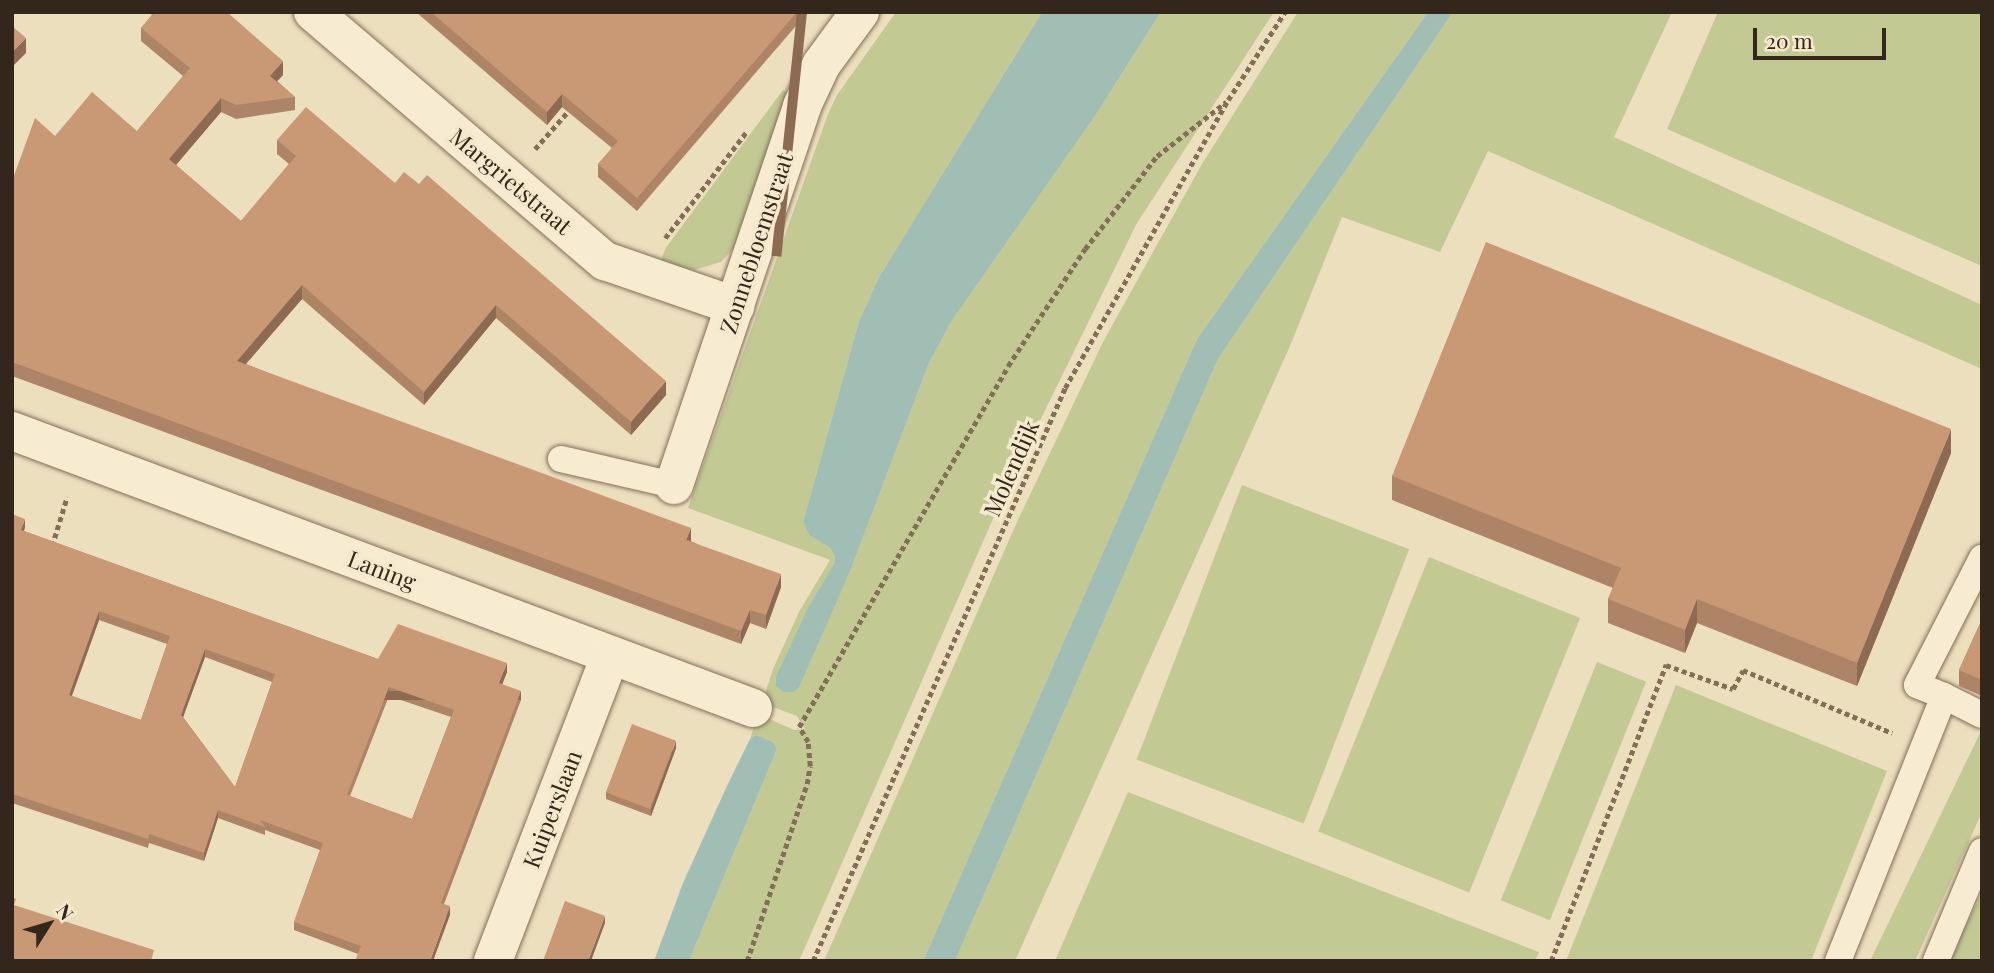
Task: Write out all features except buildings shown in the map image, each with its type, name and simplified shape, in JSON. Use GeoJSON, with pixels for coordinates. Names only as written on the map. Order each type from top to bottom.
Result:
{"type":"FeatureCollection","features":[{"type":"Feature","properties":{"kind":"street","name":"Margrietstraat"},"geometry":{"type":"LineString","coordinates":[[313,12],[606,261],[735,306]]}},
{"type":"Feature","properties":{"kind":"street","name":"Zonnebloemstraat"},"geometry":{"type":"LineString","coordinates":[[674,485],[802,106],[821,65],[860,12]]}},
{"type":"Feature","properties":{"kind":"street","name":"Laning"},"geometry":{"type":"LineString","coordinates":[[12,431],[752,708]]}},
{"type":"Feature","properties":{"kind":"street","name":"Kuiperslaan"},"geometry":{"type":"LineString","coordinates":[[493,961],[610,656]]}},
{"type":"Feature","properties":{"kind":"lane"},"geometry":{"type":"LineString","coordinates":[[561,459],[674,485]]}},
{"type":"Feature","properties":{"kind":"lane"},"geometry":{"type":"LineString","coordinates":[[1982,558],[1917,685],[1982,715]]}},
{"type":"Feature","properties":{"kind":"lane"},"geometry":{"type":"LineString","coordinates":[[1838,961],[1944,696]]}},
{"type":"Feature","properties":{"kind":"lane"},"geometry":{"type":"LineString","coordinates":[[1936,961],[1982,851]]}},
{"type":"Feature","properties":{"kind":"path","name":"Molendijk"},"geometry":{"type":"LineString","coordinates":[[813,961],[1065,387],[1228,100],[1285,12]]}},
{"type":"Feature","properties":{"kind":"path"},"geometry":{"type":"LineString","coordinates":[[799,727],[1008,366],[1085,249],[1157,156],[1228,100]]}},
{"type":"Feature","properties":{"kind":"path"},"geometry":{"type":"LineString","coordinates":[[509,179],[573,106]]}},
{"type":"Feature","properties":{"kind":"path"},"geometry":{"type":"LineString","coordinates":[[648,276],[661,244],[753,123]]}},
{"type":"Feature","properties":{"kind":"path"},"geometry":{"type":"LineString","coordinates":[[51,548],[80,457]]}},
{"type":"Feature","properties":{"kind":"path"},"geometry":{"type":"LineString","coordinates":[[1551,961],[1666,665],[1733,689],[1743,670],[1894,734],[1917,685]]}},
{"type":"Feature","properties":{"kind":"path"},"geometry":{"type":"LineString","coordinates":[[747,961],[807,784],[810,766],[808,742],[799,727],[752,708]]}},
{"type":"Feature","properties":{"kind":"green space"},"geometry":{"type":"Polygon","coordinates":[[[896,12],[1042,12],[879,277],[859,321],[803,522],[809,535],[830,548],[835,556],[794,692],[851,569],[929,363],[951,322],[1095,116],[1161,12],[1274,12],[1137,223],[1003,496],[799,961],[689,961],[777,749],[773,742],[756,735],[750,739],[758,714],[794,730],[805,729],[797,716],[762,703],[773,669],[799,612],[830,560],[688,508],[828,114],[837,95],[896,12]]]}},
{"type":"Feature","properties":{"kind":"green space"},"geometry":{"type":"Polygon","coordinates":[[[1298,12],[1428,12],[1197,339],[923,961],[824,961],[1017,522],[1103,342],[1202,164],[1298,12]]]}},
{"type":"Feature","properties":{"kind":"green space"},"geometry":{"type":"Polygon","coordinates":[[[1453,12],[1672,12],[1614,137],[1982,305],[1982,369],[1488,151],[1440,252],[1342,217],[1290,346],[1015,961],[955,961],[1218,359],[1453,12]]]}},
{"type":"Feature","properties":{"kind":"green space"},"geometry":{"type":"Polygon","coordinates":[[[1718,12],[1982,12],[1982,266],[1667,129],[1718,12]]]}},
{"type":"Feature","properties":{"kind":"green space"},"geometry":{"type":"Polygon","coordinates":[[[783,90],[788,93],[733,249],[721,262],[694,270],[661,262],[665,249],[783,90]]]}},
{"type":"Feature","properties":{"kind":"green space"},"geometry":{"type":"Polygon","coordinates":[[[1242,485],[1409,549],[1304,824],[1137,759],[1242,485]]]}},
{"type":"Feature","properties":{"kind":"green space"},"geometry":{"type":"Polygon","coordinates":[[[1429,557],[1580,618],[1469,893],[1318,831],[1429,557]]]}},
{"type":"Feature","properties":{"kind":"green space"},"geometry":{"type":"Polygon","coordinates":[[[1597,662],[1646,682],[1550,920],[1501,900],[1597,662]]]}},
{"type":"Feature","properties":{"kind":"green space"},"geometry":{"type":"Polygon","coordinates":[[[1676,685],[1887,771],[1811,961],[1566,961],[1676,685]]]}},
{"type":"Feature","properties":{"kind":"green space"},"geometry":{"type":"Polygon","coordinates":[[[1982,729],[1982,812],[1915,961],[1870,961],[1982,729]]]}},
{"type":"Feature","properties":{"kind":"green space"},"geometry":{"type":"Polygon","coordinates":[[[1128,792],[1539,952],[1535,961],[1055,961],[1128,792]]]}},
{"type":"Feature","properties":{"kind":"green space"},"geometry":{"type":"Polygon","coordinates":[[[1982,894],[1982,961],[1947,961],[1982,894]]]}},
{"type":"Feature","properties":{"kind":"water"},"geometry":{"type":"Polygon","coordinates":[[[1042,12],[1161,12],[1095,116],[951,322],[929,363],[851,569],[799,687],[794,692],[784,692],[776,686],[776,677],[808,608],[834,564],[835,556],[830,548],[809,535],[803,522],[859,321],[879,277],[1042,12]]]}},
{"type":"Feature","properties":{"kind":"water"},"geometry":{"type":"Polygon","coordinates":[[[1428,12],[1453,12],[1218,359],[955,961],[923,961],[1197,339],[1428,12]]]}},
{"type":"Feature","properties":{"kind":"water"},"geometry":{"type":"Polygon","coordinates":[[[756,735],[773,742],[777,749],[689,961],[654,961],[683,883],[750,739],[756,735]]]}}]}
